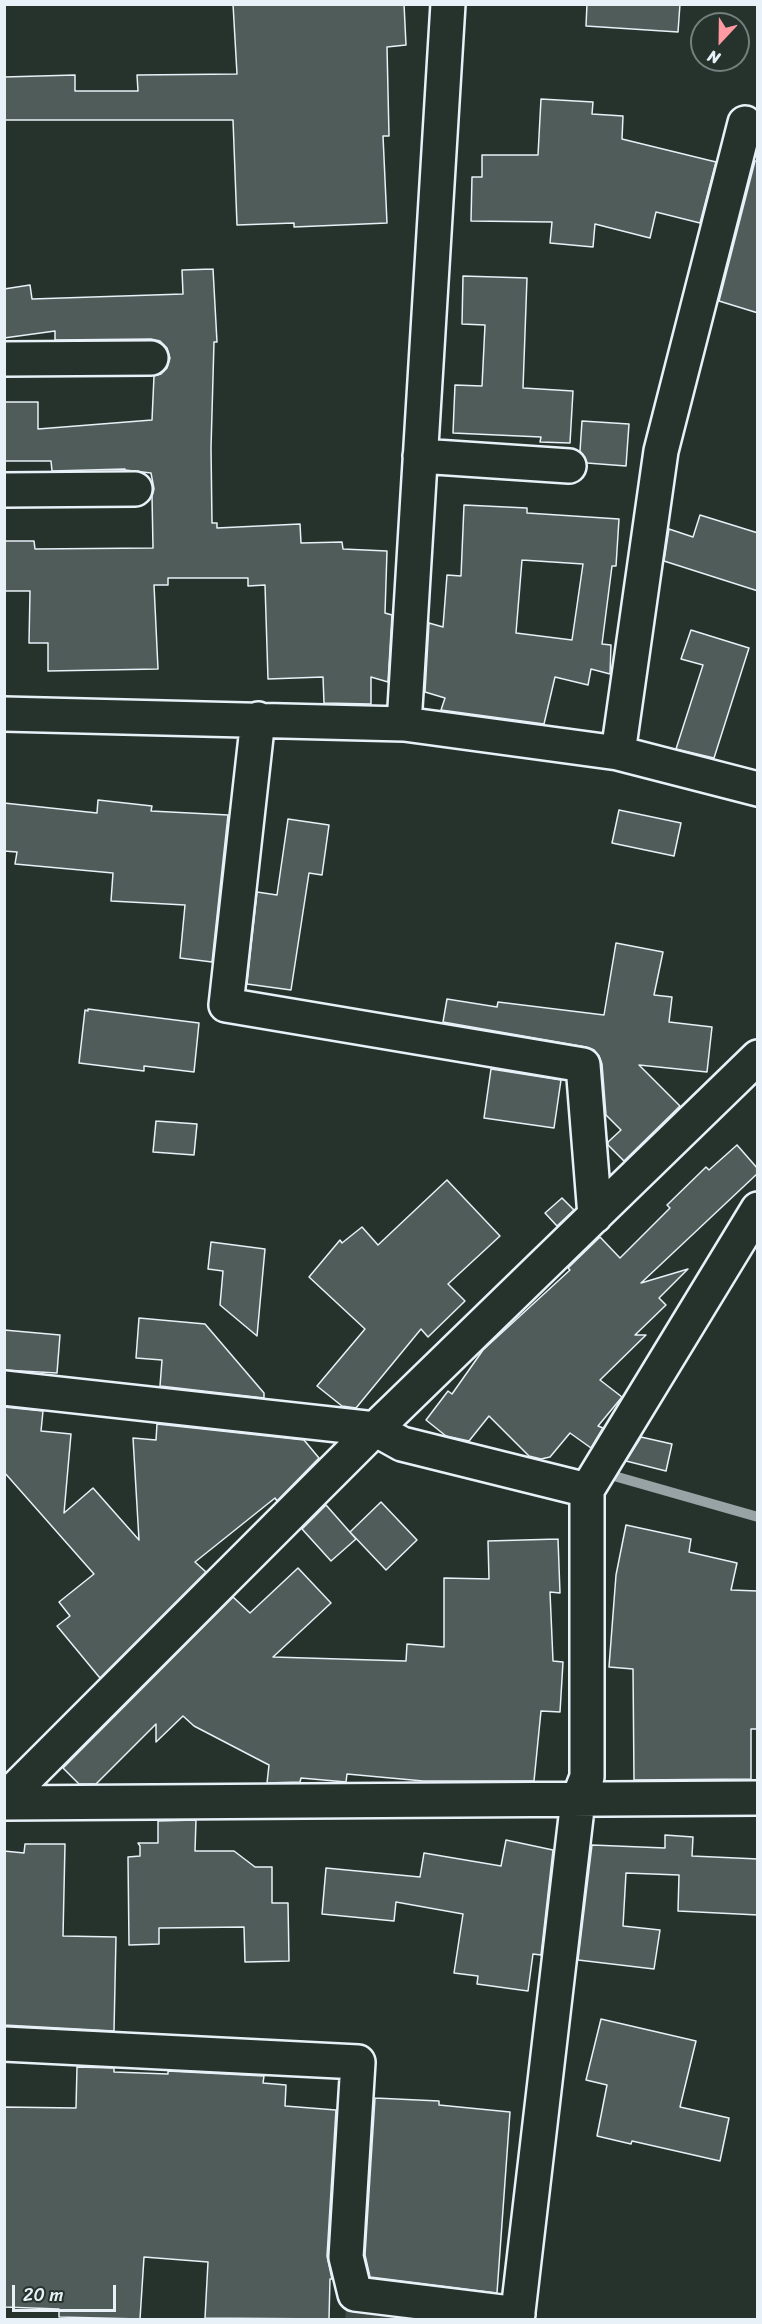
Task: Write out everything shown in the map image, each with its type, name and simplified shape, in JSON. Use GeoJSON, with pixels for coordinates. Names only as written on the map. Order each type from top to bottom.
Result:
{"type":"FeatureCollection","features":[{"type":"Feature","properties":{"kind":"street"},"geometry":{"type":"LineString","coordinates":[[404,724],[448,4]]}},
{"type":"Feature","properties":{"kind":"street"},"geometry":{"type":"LineString","coordinates":[[618,753],[661,451],[745,123]]}},
{"type":"Feature","properties":{"kind":"street"},"geometry":{"type":"LineString","coordinates":[[4,359],[151,358]]}},
{"type":"Feature","properties":{"kind":"street"},"geometry":{"type":"LineString","coordinates":[[420,456],[569,466]]}},
{"type":"Feature","properties":{"kind":"street"},"geometry":{"type":"LineString","coordinates":[[4,490],[135,489]]}},
{"type":"Feature","properties":{"kind":"street"},"geometry":{"type":"LineString","coordinates":[[4,714],[404,724],[618,753],[758,789]]}},
{"type":"Feature","properties":{"kind":"street"},"geometry":{"type":"LineString","coordinates":[[258,719],[226,1005],[583,1065],[595,1216]]}},
{"type":"Feature","properties":{"kind":"street"},"geometry":{"type":"LineString","coordinates":[[4,1801],[375,1430],[758,1057]]}},
{"type":"Feature","properties":{"kind":"street"},"geometry":{"type":"LineString","coordinates":[[4,2044],[358,2062],[346,2257],[356,2294],[518,2317],[578,1800],[587,1777],[587,1490],[758,1209]]}},
{"type":"Feature","properties":{"kind":"street"},"geometry":{"type":"LineString","coordinates":[[4,1388],[375,1430],[402,1444],[587,1490]]}},
{"type":"Feature","properties":{"kind":"street"},"geometry":{"type":"LineString","coordinates":[[4,1801],[758,1798]]}},
{"type":"Feature","properties":{"kind":"shaded area"},"geometry":{"type":"Polygon","coordinates":[[[347,2300],[430,2319],[345,2320],[347,2300]]]}},
{"type":"Feature","properties":{"kind":"building"},"geometry":{"type":"Polygon","coordinates":[[[233,4],[404,4],[406,45],[387,47],[389,136],[383,136],[387,223],[294,227],[294,223],[237,225],[233,120],[4,120],[4,77],[75,75],[75,91],[138,91],[137,75],[237,74],[233,4]]]}},
{"type":"Feature","properties":{"kind":"building"},"geometry":{"type":"Polygon","coordinates":[[[587,4],[680,4],[678,32],[586,26],[587,4]]]}},
{"type":"Feature","properties":{"kind":"building"},"geometry":{"type":"Polygon","coordinates":[[[541,99],[593,102],[592,114],[623,116],[622,139],[716,162],[700,223],[656,212],[650,238],[595,224],[593,247],[550,243],[552,222],[471,221],[472,177],[482,177],[482,155],[538,155],[541,99]]]}},
{"type":"Feature","properties":{"kind":"building"},"geometry":{"type":"Polygon","coordinates":[[[755,161],[758,161],[758,313],[719,301],[755,161]]]}},
{"type":"Feature","properties":{"kind":"building"},"geometry":{"type":"Polygon","coordinates":[[[213,269],[217,342],[214,342],[211,448],[212,523],[217,523],[217,528],[300,524],[301,543],[342,542],[343,549],[387,551],[385,613],[392,615],[388,682],[371,677],[371,704],[324,703],[323,677],[268,679],[265,585],[248,586],[248,578],[168,578],[168,585],[154,585],[158,669],[48,671],[48,643],[29,643],[30,591],[4,591],[4,541],[34,541],[35,549],[153,548],[152,496],[154,489],[151,473],[125,469],[52,471],[51,461],[4,461],[4,402],[38,402],[38,429],[152,420],[154,376],[161,374],[167,368],[170,358],[167,348],[160,341],[151,339],[55,340],[55,331],[4,338],[4,289],[30,285],[32,299],[183,294],[182,270],[213,269]]]}},
{"type":"Feature","properties":{"kind":"building"},"geometry":{"type":"Polygon","coordinates":[[[463,276],[527,278],[523,388],[573,391],[570,443],[540,442],[541,437],[453,433],[455,385],[482,386],[485,325],[462,324],[463,276]]]}},
{"type":"Feature","properties":{"kind":"building"},"geometry":{"type":"Polygon","coordinates":[[[582,421],[629,424],[626,466],[587,463],[580,451],[582,421]]]}},
{"type":"Feature","properties":{"kind":"building"},"geometry":{"type":"Polygon","coordinates":[[[464,505],[527,508],[527,513],[619,519],[616,566],[612,566],[602,644],[611,645],[610,674],[591,669],[588,685],[555,677],[544,724],[441,710],[445,698],[425,692],[429,623],[443,627],[447,575],[461,576],[464,505]],[[522,560],[516,633],[572,640],[583,564],[522,560]]]}},
{"type":"Feature","properties":{"kind":"building"},"geometry":{"type":"Polygon","coordinates":[[[700,515],[758,533],[758,591],[664,561],[669,529],[693,537],[700,515]]]}},
{"type":"Feature","properties":{"kind":"building"},"geometry":{"type":"Polygon","coordinates":[[[691,630],[749,648],[714,758],[676,749],[703,665],[681,659],[691,630]]]}},
{"type":"Feature","properties":{"kind":"building"},"geometry":{"type":"Polygon","coordinates":[[[98,800],[152,806],[151,811],[228,815],[212,962],[180,958],[185,905],[111,901],[113,873],[15,864],[17,852],[4,851],[4,803],[97,813],[98,800]]]}},
{"type":"Feature","properties":{"kind":"building"},"geometry":{"type":"Polygon","coordinates":[[[619,810],[681,823],[674,856],[612,843],[619,810]]]}},
{"type":"Feature","properties":{"kind":"building"},"geometry":{"type":"Polygon","coordinates":[[[288,819],[329,825],[322,875],[309,873],[291,990],[247,984],[257,892],[277,895],[288,819]]]}},
{"type":"Feature","properties":{"kind":"building"},"geometry":{"type":"Polygon","coordinates":[[[616,943],[663,952],[654,995],[672,997],[669,1022],[712,1027],[707,1072],[639,1065],[680,1106],[624,1161],[608,1145],[608,1142],[621,1130],[606,1115],[602,1064],[594,1050],[443,1022],[447,999],[497,1007],[498,1002],[604,1015],[616,943]]]}},
{"type":"Feature","properties":{"kind":"building"},"geometry":{"type":"Polygon","coordinates":[[[88,1009],[199,1023],[194,1072],[144,1066],[144,1071],[79,1063],[85,1010],[88,1011],[88,1009]]]}},
{"type":"Feature","properties":{"kind":"building"},"geometry":{"type":"Polygon","coordinates":[[[491,1069],[561,1080],[554,1128],[484,1118],[491,1069]]]}},
{"type":"Feature","properties":{"kind":"building"},"geometry":{"type":"Polygon","coordinates":[[[156,1121],[197,1124],[194,1155],[153,1152],[156,1121]]]}},
{"type":"Feature","properties":{"kind":"building"},"geometry":{"type":"Polygon","coordinates":[[[737,1145],[758,1169],[758,1173],[641,1283],[688,1269],[659,1298],[666,1305],[635,1335],[646,1335],[600,1380],[622,1397],[598,1426],[603,1428],[591,1448],[570,1433],[550,1457],[541,1459],[529,1456],[489,1416],[469,1441],[446,1436],[426,1420],[448,1391],[452,1394],[483,1350],[570,1270],[568,1268],[600,1237],[620,1258],[670,1208],[667,1205],[706,1167],[709,1170],[737,1145]]]}},
{"type":"Feature","properties":{"kind":"building"},"geometry":{"type":"Polygon","coordinates":[[[447,1180],[500,1236],[448,1284],[465,1301],[428,1337],[421,1329],[356,1408],[342,1406],[317,1386],[365,1329],[309,1277],[340,1240],[342,1243],[362,1227],[378,1245],[447,1180]]]}},
{"type":"Feature","properties":{"kind":"building"},"geometry":{"type":"Polygon","coordinates":[[[562,1198],[574,1210],[557,1226],[545,1213],[562,1198]]]}},
{"type":"Feature","properties":{"kind":"building"},"geometry":{"type":"Polygon","coordinates":[[[211,1242],[265,1249],[257,1336],[220,1305],[223,1271],[208,1269],[211,1242]]]}},
{"type":"Feature","properties":{"kind":"building"},"geometry":{"type":"Polygon","coordinates":[[[139,1318],[205,1324],[264,1393],[264,1398],[160,1386],[162,1360],[136,1358],[139,1318]]]}},
{"type":"Feature","properties":{"kind":"building"},"geometry":{"type":"Polygon","coordinates":[[[4,1330],[60,1335],[57,1373],[4,1370],[4,1330]]]}},
{"type":"Feature","properties":{"kind":"building"},"geometry":{"type":"Polygon","coordinates":[[[4,1407],[43,1411],[41,1431],[71,1434],[64,1513],[93,1488],[139,1540],[133,1438],[156,1440],[157,1424],[304,1440],[319,1458],[277,1501],[275,1498],[195,1562],[206,1572],[100,1678],[57,1626],[70,1616],[59,1602],[94,1574],[4,1472],[4,1407]]]}},
{"type":"Feature","properties":{"kind":"building"},"geometry":{"type":"Polygon","coordinates":[[[641,1437],[672,1444],[666,1471],[626,1461],[641,1437]]]}},
{"type":"Feature","properties":{"kind":"building"},"geometry":{"type":"Polygon","coordinates":[[[381,1502],[417,1540],[386,1570],[350,1532],[381,1502]]]}},
{"type":"Feature","properties":{"kind":"building"},"geometry":{"type":"Polygon","coordinates":[[[326,1505],[356,1539],[331,1561],[302,1529],[326,1505]]]}},
{"type":"Feature","properties":{"kind":"building"},"geometry":{"type":"Polygon","coordinates":[[[626,1525],[691,1539],[689,1552],[737,1563],[731,1590],[758,1591],[758,1729],[751,1729],[751,1779],[634,1780],[633,1669],[609,1667],[616,1575],[626,1525]]]}},
{"type":"Feature","properties":{"kind":"building"},"geometry":{"type":"Polygon","coordinates":[[[558,1539],[560,1593],[550,1592],[553,1661],[563,1662],[560,1712],[541,1711],[534,1781],[423,1781],[347,1774],[346,1782],[301,1778],[300,1782],[267,1783],[269,1765],[194,1726],[183,1716],[156,1742],[156,1724],[96,1784],[79,1784],[63,1768],[233,1597],[250,1613],[298,1568],[331,1603],[273,1657],[406,1661],[407,1644],[444,1647],[444,1578],[489,1579],[488,1541],[558,1539]]]}},
{"type":"Feature","properties":{"kind":"building"},"geometry":{"type":"Polygon","coordinates":[[[196,1820],[195,1851],[234,1851],[255,1867],[272,1867],[272,1903],[288,1903],[289,1961],[245,1962],[244,1927],[159,1928],[159,1944],[129,1945],[128,1857],[140,1856],[138,1843],[158,1843],[158,1821],[196,1820]]]}},
{"type":"Feature","properties":{"kind":"building"},"geometry":{"type":"Polygon","coordinates":[[[665,1835],[693,1837],[692,1856],[758,1859],[758,1915],[678,1911],[679,1875],[626,1873],[623,1926],[660,1930],[654,1969],[578,1960],[592,1845],[665,1848],[665,1835]]]}},
{"type":"Feature","properties":{"kind":"building"},"geometry":{"type":"Polygon","coordinates":[[[506,1840],[553,1850],[541,1955],[533,1954],[528,1991],[477,1984],[478,1976],[454,1973],[463,1914],[396,1902],[394,1921],[322,1914],[326,1868],[420,1877],[424,1853],[501,1866],[506,1840]]]}},
{"type":"Feature","properties":{"kind":"building"},"geometry":{"type":"Polygon","coordinates":[[[25,1844],[65,1844],[63,1936],[116,1937],[114,2031],[4,2025],[4,1851],[24,1853],[25,1844]]]}},
{"type":"Feature","properties":{"kind":"building"},"geometry":{"type":"Polygon","coordinates":[[[601,2019],[696,2041],[680,2107],[729,2118],[720,2161],[632,2141],[631,2144],[597,2136],[607,2085],[586,2080],[601,2019]]]}},
{"type":"Feature","properties":{"kind":"building"},"geometry":{"type":"Polygon","coordinates":[[[77,2067],[114,2068],[114,2072],[168,2074],[168,2071],[264,2076],[263,2083],[286,2085],[285,2106],[336,2110],[327,2256],[332,2279],[330,2279],[329,2319],[205,2318],[208,2262],[144,2257],[140,2319],[59,2317],[59,2309],[4,2307],[4,2107],[76,2108],[77,2067]]]}},
{"type":"Feature","properties":{"kind":"building"},"geometry":{"type":"Polygon","coordinates":[[[375,2098],[439,2101],[439,2105],[510,2112],[497,2293],[370,2277],[365,2255],[375,2098]]]}},
{"type":"Feature","properties":{"kind":"waterway"},"geometry":{"type":"LineString","coordinates":[[601,1475],[607,1474],[758,1517]]}}]}
